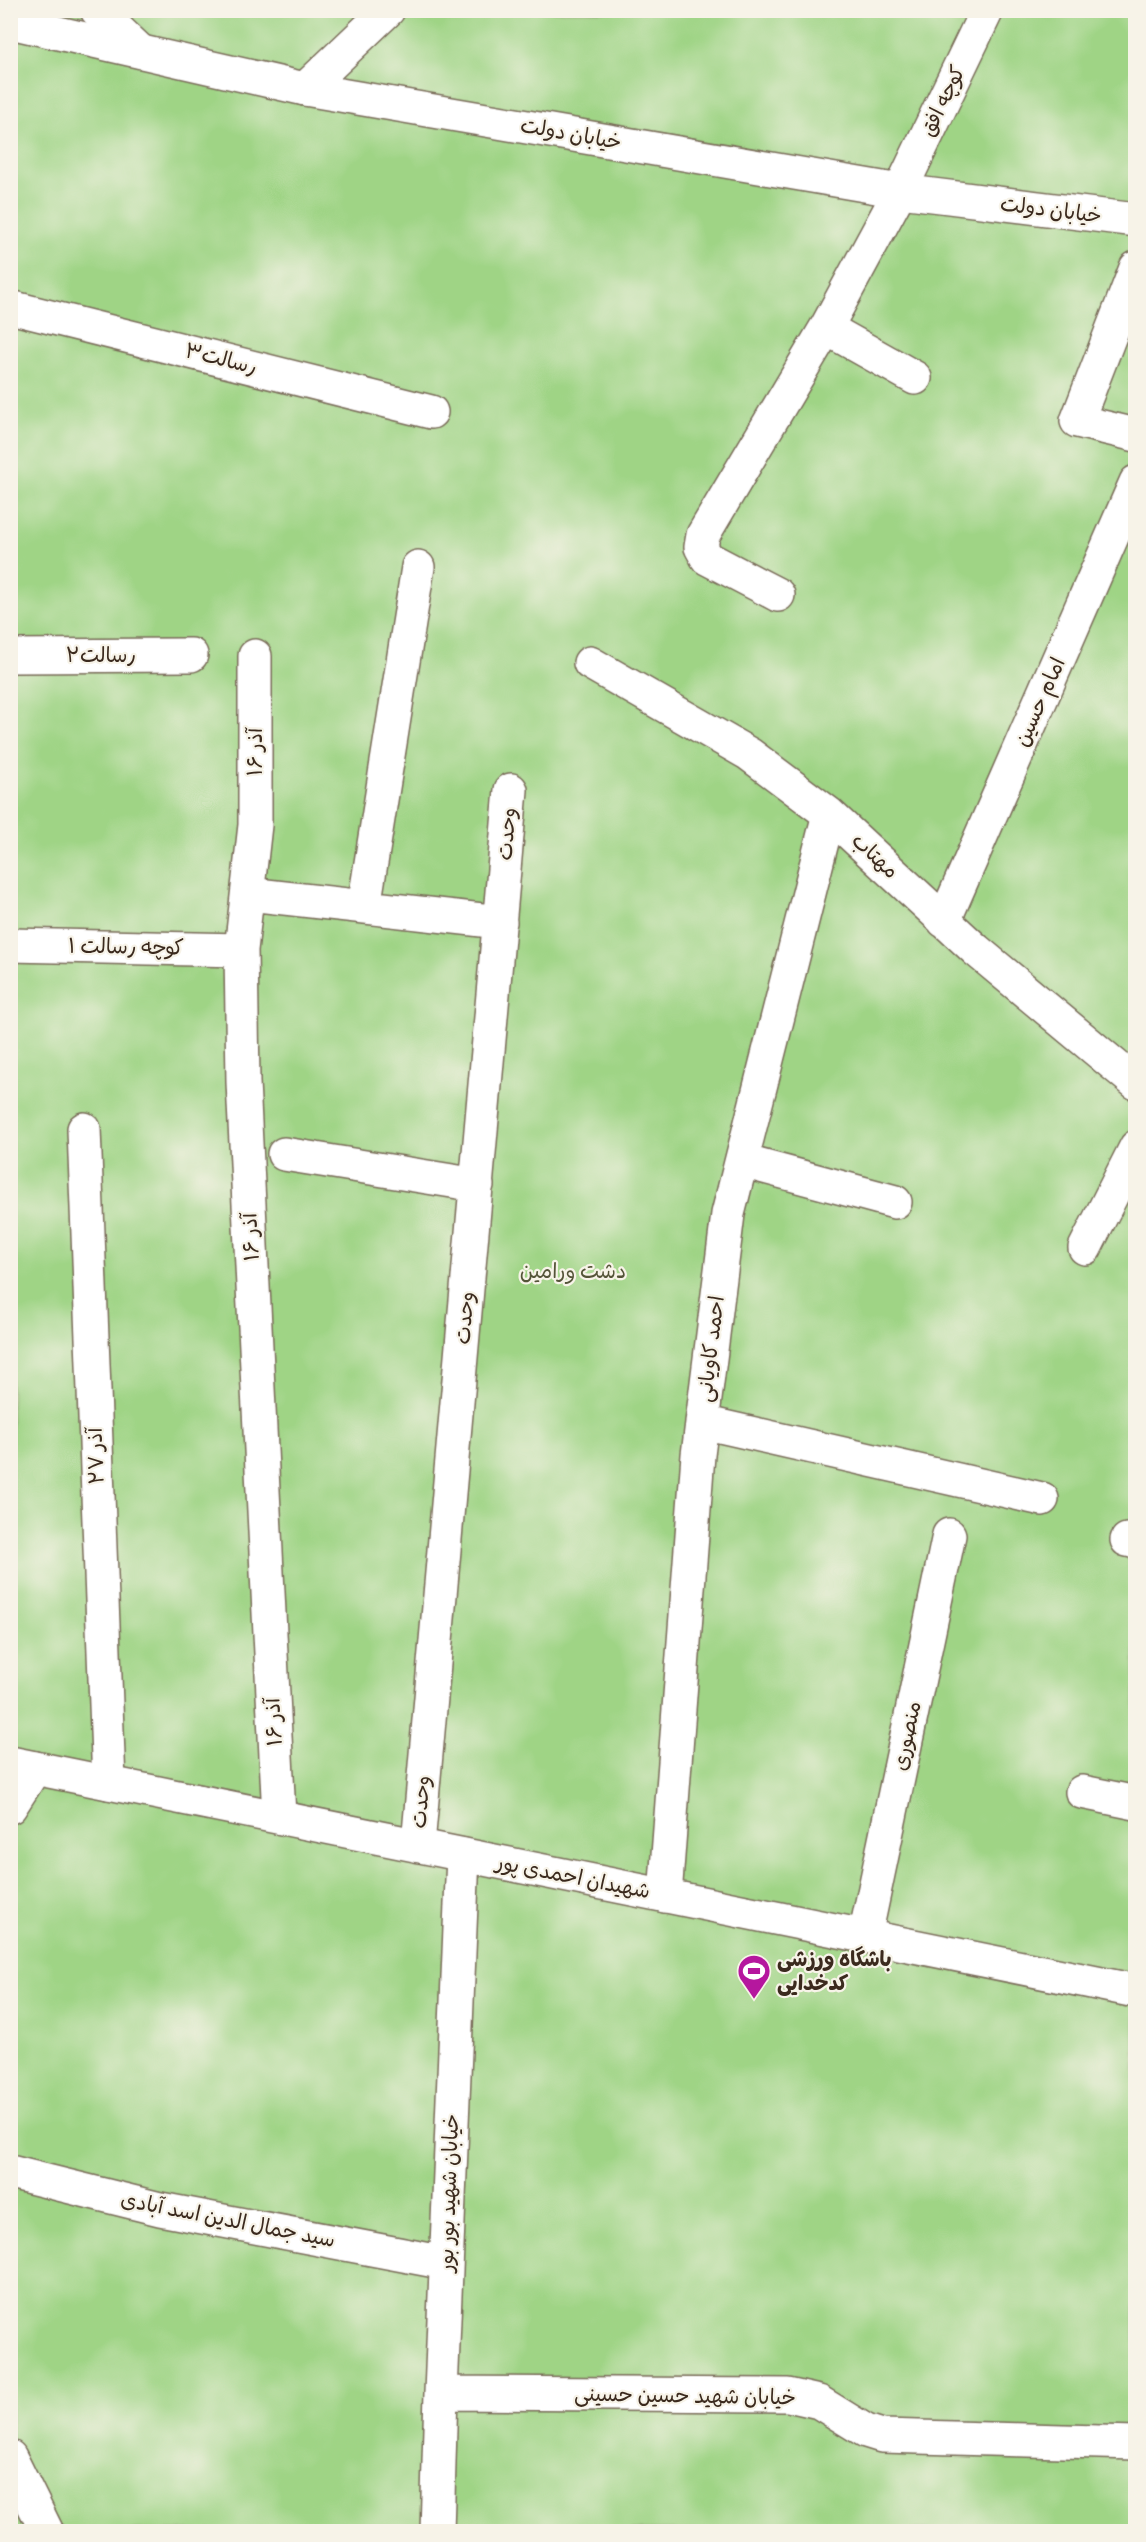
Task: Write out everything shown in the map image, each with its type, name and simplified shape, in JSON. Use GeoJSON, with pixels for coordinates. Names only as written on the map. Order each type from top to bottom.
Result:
{"type":"FeatureCollection","features":[{"type":"Feature","properties":{"kind":"street"},"geometry":{"type":"LineString","coordinates":[[97,10],[140,51]]}},
{"type":"Feature","properties":{"kind":"street"},"geometry":{"type":"LineString","coordinates":[[305,88],[388,10]]}},
{"type":"Feature","properties":{"kind":"street","name":"کوچه افق"},"geometry":{"type":"LineString","coordinates":[[777,595],[707,558],[701,547],[703,535],[826,328],[900,191],[987,10]]}},
{"type":"Feature","properties":{"kind":"street","name":"خیابان دولت"},"geometry":{"type":"LineString","coordinates":[[10,22],[305,88],[900,191],[1136,220]]}},
{"type":"Feature","properties":{"kind":"street"},"geometry":{"type":"LineString","coordinates":[[1136,268],[1077,422],[1136,435]]}},
{"type":"Feature","properties":{"kind":"street","name":"رسالت۳"},"geometry":{"type":"LineString","coordinates":[[10,307],[430,412]]}},
{"type":"Feature","properties":{"kind":"street"},"geometry":{"type":"LineString","coordinates":[[826,328],[915,378]]}},
{"type":"Feature","properties":{"kind":"street","name":"امام حسین"},"geometry":{"type":"LineString","coordinates":[[944,921],[1136,482]]}},
{"type":"Feature","properties":{"kind":"street"},"geometry":{"type":"LineString","coordinates":[[364,906],[418,567]]}},
{"type":"Feature","properties":{"kind":"street","name":"رسالت۲"},"geometry":{"type":"LineString","coordinates":[[10,656],[191,655]]}},
{"type":"Feature","properties":{"kind":"street","name":"۱۶ آذر"},"geometry":{"type":"LineString","coordinates":[[255,657],[255,825],[241,950],[243,1082],[279,1817]]}},
{"type":"Feature","properties":{"kind":"street","name":"مهتاب"},"geometry":{"type":"LineString","coordinates":[[590,663],[750,754],[829,814],[944,921],[1136,1083]]}},
{"type":"Feature","properties":{"kind":"street","name":"وحدت"},"geometry":{"type":"LineString","coordinates":[[418,1845],[511,790]]}},
{"type":"Feature","properties":{"kind":"street","name":"احمد کاویانی"},"geometry":{"type":"LineString","coordinates":[[665,1896],[702,1422],[728,1214],[829,814]]}},
{"type":"Feature","properties":{"kind":"street"},"geometry":{"type":"LineString","coordinates":[[248,894],[500,921]]}},
{"type":"Feature","properties":{"kind":"street","name":"۱ کوچه رسالت"},"geometry":{"type":"LineString","coordinates":[[10,945],[241,950]]}},
{"type":"Feature","properties":{"kind":"street","name":"۲۷ آذر"},"geometry":{"type":"LineString","coordinates":[[84,1129],[109,1783]]}},
{"type":"Feature","properties":{"kind":"street"},"geometry":{"type":"LineString","coordinates":[[1085,1248],[1136,1147]]}},
{"type":"Feature","properties":{"kind":"street"},"geometry":{"type":"LineString","coordinates":[[284,1154],[477,1185]]}},
{"type":"Feature","properties":{"kind":"street"},"geometry":{"type":"LineString","coordinates":[[742,1161],[895,1202]]}},
{"type":"Feature","properties":{"kind":"street"},"geometry":{"type":"LineString","coordinates":[[702,1422],[1042,1499]]}},
{"type":"Feature","properties":{"kind":"street","name":"منصوری"},"geometry":{"type":"LineString","coordinates":[[865,1936],[949,1536]]}},
{"type":"Feature","properties":{"kind":"street"},"geometry":{"type":"LineString","coordinates":[[10,1807],[23,1765]]}},
{"type":"Feature","properties":{"kind":"street","name":"شهیدان احمدی پور"},"geometry":{"type":"LineString","coordinates":[[23,1765],[1136,1991]]}},
{"type":"Feature","properties":{"kind":"street"},"geometry":{"type":"LineString","coordinates":[[1082,1792],[1136,1803]]}},
{"type":"Feature","properties":{"kind":"street","name":"خیابان شهید بور بور"},"geometry":{"type":"LineString","coordinates":[[437,2532],[463,1855]]}},
{"type":"Feature","properties":{"kind":"street","name":"سید جمال الدین اسد آبادی"},"geometry":{"type":"LineString","coordinates":[[10,2172],[160,2208],[446,2263]]}},
{"type":"Feature","properties":{"kind":"street","name":"خیابان شهید حسین حسینی"},"geometry":{"type":"LineString","coordinates":[[441,2393],[788,2395],[819,2402],[866,2431],[882,2436],[1136,2443]]}},
{"type":"Feature","properties":{"kind":"street"},"geometry":{"type":"LineString","coordinates":[[15,2476],[47,2532]]}},
{"type":"Feature","properties":{"kind":"green space","name":"دشت ورامین"},"geometry":{"type":"Polygon","coordinates":[[[11,11],[1135,11],[1135,2531],[11,2531],[11,11]]]}},
{"type":"Feature","properties":{"kind":"place","name":"باشگاه ورزشی کدخدایی"},"geometry":{"type":"Point","coordinates":[754,2000]}}]}
